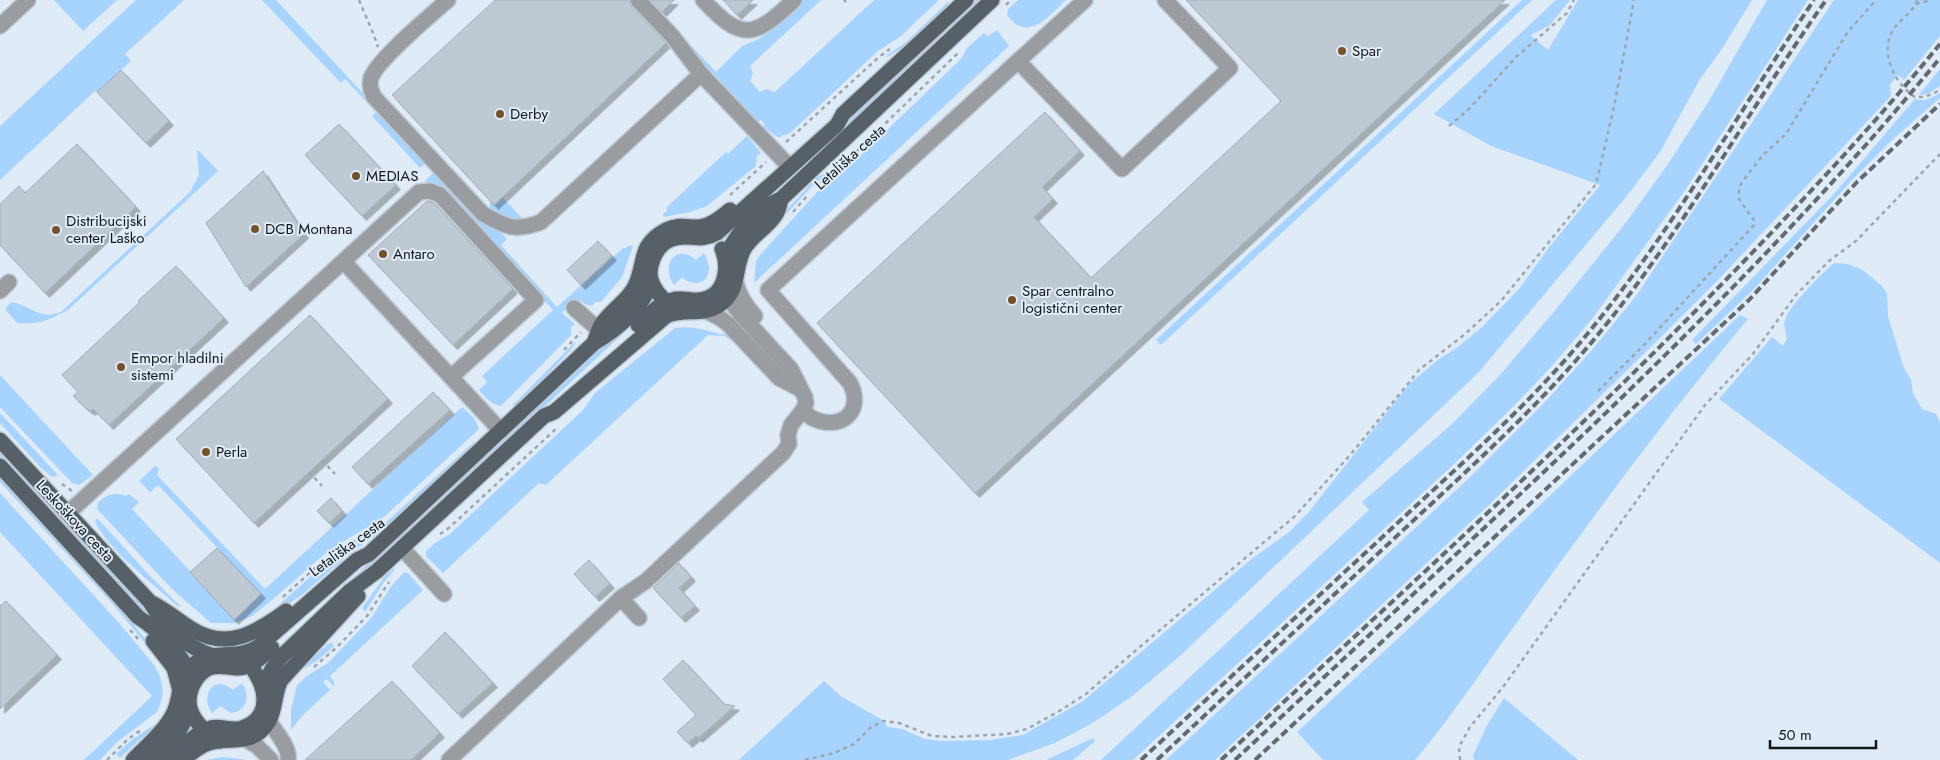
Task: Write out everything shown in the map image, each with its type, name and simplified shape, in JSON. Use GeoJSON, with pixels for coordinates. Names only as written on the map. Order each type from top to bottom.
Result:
{"type":"FeatureCollection","features":[{"type":"Feature","properties":{"kind":"main road","name":"Letališka cesta"},"geometry":{"type":"LineString","coordinates":[[596,337],[611,333],[640,304],[652,283],[652,262],[656,252],[663,244],[674,238],[704,239],[729,223],[837,125],[843,114],[966,0]]}},
{"type":"Feature","properties":{"kind":"main road","name":"Letališka cesta"},"geometry":{"type":"LineString","coordinates":[[729,288],[725,257],[745,226],[767,205],[781,199],[992,0]]}},
{"type":"Feature","properties":{"kind":"main road","name":"Letališka cesta"},"geometry":{"type":"LineString","coordinates":[[187,670],[200,660],[211,656],[237,655],[254,650],[357,560],[369,554],[501,431],[596,337],[602,325],[630,294],[638,280],[643,253],[653,239],[674,226],[690,225],[698,227],[712,223],[723,216],[831,119],[843,114]]}},
{"type":"Feature","properties":{"kind":"main road","name":"Letališka cesta"},"geometry":{"type":"LineString","coordinates":[[729,288],[744,250],[776,214],[781,199]]}},
{"type":"Feature","properties":{"kind":"main road"},"geometry":{"type":"LineString","coordinates":[[711,236],[722,249],[725,257]]}},
{"type":"Feature","properties":{"kind":"main road"},"geometry":{"type":"LineString","coordinates":[[652,283],[666,302],[681,312]]}},
{"type":"Feature","properties":{"kind":"main road"},"geometry":{"type":"LineString","coordinates":[[544,416],[548,407],[666,302],[680,299],[701,300],[729,288]]}},
{"type":"Feature","properties":{"kind":"main road"},"geometry":{"type":"LineString","coordinates":[[263,687],[272,669],[282,656],[350,590],[377,571],[544,416],[554,412],[656,322],[671,314],[706,311],[717,306],[729,288]]}},
{"type":"Feature","properties":{"kind":"main road","name":"Leskoškova cesta"},"geometry":{"type":"LineString","coordinates":[[0,440],[150,602],[159,616],[186,643],[211,656]]}},
{"type":"Feature","properties":{"kind":"main road","name":"Leskoškova cesta"},"geometry":{"type":"LineString","coordinates":[[0,466],[138,617],[151,626],[176,652],[187,670]]}},
{"type":"Feature","properties":{"kind":"main road","name":"Letališka cesta"},"geometry":{"type":"LineString","coordinates":[[250,665],[266,654],[363,566],[369,554]]}},
{"type":"Feature","properties":{"kind":"main road"},"geometry":{"type":"LineString","coordinates":[[183,760],[201,746],[220,741],[245,740],[260,731],[281,680],[358,596],[377,571]]}},
{"type":"Feature","properties":{"kind":"main road","name":"Leskoškova cesta"},"geometry":{"type":"LineString","coordinates":[[150,602],[166,610],[202,635],[220,639],[245,636],[258,630],[287,610],[302,608]]}},
{"type":"Feature","properties":{"kind":"main road","name":"Leskoškova cesta"},"geometry":{"type":"LineString","coordinates":[[138,617],[146,633],[174,668],[185,686]]}},
{"type":"Feature","properties":{"kind":"main road"},"geometry":{"type":"LineString","coordinates":[[237,655],[258,674],[263,687],[265,717]]}},
{"type":"Feature","properties":{"kind":"main road"},"geometry":{"type":"LineString","coordinates":[[185,686],[210,668],[227,666],[239,668],[250,665]]}},
{"type":"Feature","properties":{"kind":"main road"},"geometry":{"type":"LineString","coordinates":[[133,760],[172,716],[185,686],[187,670]]}},
{"type":"Feature","properties":{"kind":"main road"},"geometry":{"type":"LineString","coordinates":[[151,760],[178,733],[190,710],[190,699],[185,686]]}},
{"type":"Feature","properties":{"kind":"main road"},"geometry":{"type":"LineString","coordinates":[[190,710],[204,731],[220,741]]}},
{"type":"Feature","properties":{"kind":"main road"},"geometry":{"type":"LineString","coordinates":[[169,760],[204,731],[213,727],[243,728],[265,717]]}},
{"type":"Feature","properties":{"kind":"street"},"geometry":{"type":"LineString","coordinates":[[0,26],[28,0]]}},
{"type":"Feature","properties":{"kind":"street"},"geometry":{"type":"LineString","coordinates":[[448,0],[383,60],[371,77],[370,88],[374,97],[483,214],[509,226],[525,228],[541,222],[701,74]]}},
{"type":"Feature","properties":{"kind":"street"},"geometry":{"type":"LineString","coordinates":[[638,0],[673,37],[701,74],[785,162]]}},
{"type":"Feature","properties":{"kind":"street"},"geometry":{"type":"LineString","coordinates":[[703,0],[728,24],[740,29],[762,26],[772,21],[794,0]]}},
{"type":"Feature","properties":{"kind":"street"},"geometry":{"type":"LineString","coordinates":[[803,410],[812,418],[832,422],[839,421],[848,417],[853,411],[855,403],[854,391],[850,383],[768,290],[1085,0]]}},
{"type":"Feature","properties":{"kind":"street"},"geometry":{"type":"LineString","coordinates":[[1018,61],[1122,169],[1230,68],[1165,0]]}},
{"type":"Feature","properties":{"kind":"street"},"geometry":{"type":"LineString","coordinates":[[68,513],[420,192],[430,191],[440,195],[536,300],[451,377]]}},
{"type":"Feature","properties":{"kind":"street"},"geometry":{"type":"LineString","coordinates":[[698,227],[711,236]]}},
{"type":"Feature","properties":{"kind":"street"},"geometry":{"type":"LineString","coordinates":[[344,262],[501,431]]}},
{"type":"Feature","properties":{"kind":"street"},"geometry":{"type":"LineString","coordinates":[[449,760],[621,598],[646,581],[783,454],[789,444],[788,435],[791,425],[806,404],[805,397],[791,369],[740,314],[729,288]]}},
{"type":"Feature","properties":{"kind":"street"},"geometry":{"type":"LineString","coordinates":[[574,308],[596,337]]}},
{"type":"Feature","properties":{"kind":"street"},"geometry":{"type":"LineString","coordinates":[[706,311],[728,324],[779,378],[800,389]]}},
{"type":"Feature","properties":{"kind":"street"},"geometry":{"type":"LineString","coordinates":[[402,548],[444,594]]}},
{"type":"Feature","properties":{"kind":"street"},"geometry":{"type":"LineString","coordinates":[[621,598],[639,618]]}},
{"type":"Feature","properties":{"kind":"street"},"geometry":{"type":"LineString","coordinates":[[265,717],[287,748],[289,758]]}},
{"type":"Feature","properties":{"kind":"street"},"geometry":{"type":"LineString","coordinates":[[245,740],[257,746],[271,760]]}},
{"type":"Feature","properties":{"kind":"path"},"geometry":{"type":"LineString","coordinates":[[358,0],[383,60]]}},
{"type":"Feature","properties":{"kind":"path"},"geometry":{"type":"LineString","coordinates":[[1449,126],[1470,109],[1516,57],[1568,13],[1574,0]]}},
{"type":"Feature","properties":{"kind":"path"},"geometry":{"type":"LineString","coordinates":[[805,760],[834,753],[854,744],[871,727],[884,721],[899,723],[932,736],[953,738],[1007,734],[1027,728],[1086,694],[1128,656],[1279,531],[1351,454],[1419,370],[1465,334],[1501,301],[1596,184],[1614,107],[1634,0]]}},
{"type":"Feature","properties":{"kind":"path"},"geometry":{"type":"LineString","coordinates":[[1598,391],[1644,345],[1754,225],[1754,220],[1739,198],[1739,188],[1742,182],[1763,155],[1786,134],[1846,33],[1876,0]]}},
{"type":"Feature","properties":{"kind":"path"},"geometry":{"type":"LineString","coordinates":[[1931,0],[1916,2],[1892,31],[1889,40],[1889,61],[1900,84],[1915,97],[1925,97],[1940,90]]}},
{"type":"Feature","properties":{"kind":"path"},"geometry":{"type":"LineString","coordinates":[[790,138],[879,57],[894,46]]}},
{"type":"Feature","properties":{"kind":"path","name":"Letališka cesta"},"geometry":{"type":"LineString","coordinates":[[816,186],[831,176],[956,57],[961,49]]}},
{"type":"Feature","properties":{"kind":"path"},"geometry":{"type":"LineString","coordinates":[[1460,760],[1458,747],[1470,727],[1503,687],[1706,405],[1753,354],[1796,295],[1829,262],[1856,241],[1940,154]]}},
{"type":"Feature","properties":{"kind":"path","name":"Letališka cesta"},"geometry":{"type":"LineString","coordinates":[[792,213],[810,193]]}},
{"type":"Feature","properties":{"kind":"path"},"geometry":{"type":"LineString","coordinates":[[322,460],[335,474]]}},
{"type":"Feature","properties":{"kind":"path"},"geometry":{"type":"LineString","coordinates":[[309,472],[322,486]]}},
{"type":"Feature","properties":{"kind":"path","name":"Letališka cesta"},"geometry":{"type":"LineString","coordinates":[[279,601],[323,561],[373,530]]}},
{"type":"Feature","properties":{"kind":"path"},"geometry":{"type":"LineString","coordinates":[[312,668],[326,658],[362,621],[392,578]]}},
{"type":"Feature","properties":{"kind":"path"},"geometry":{"type":"LineString","coordinates":[[107,760],[128,739],[145,728]]}},
{"type":"Feature","properties":{"kind":"shaded area"},"geometry":{"type":"Polygon","coordinates":[[[54,0],[117,0],[83,31],[54,0]]]}},
{"type":"Feature","properties":{"kind":"shaded area"},"geometry":{"type":"Polygon","coordinates":[[[136,0],[184,0],[125,54],[131,61],[97,92],[95,91],[0,180],[0,126],[136,0]]]}},
{"type":"Feature","properties":{"kind":"shaded area"},"geometry":{"type":"Polygon","coordinates":[[[262,0],[276,0],[413,147],[411,150],[425,164],[420,168],[372,116],[376,112],[345,79],[341,83],[262,0]]]}},
{"type":"Feature","properties":{"kind":"shaded area"},"geometry":{"type":"Polygon","coordinates":[[[645,0],[648,0],[716,72],[742,46],[759,39],[801,0],[821,0],[750,66],[753,73],[750,81],[760,92],[766,89],[775,92],[874,0],[939,0],[900,37],[878,51],[789,134],[779,138],[763,127],[765,125],[761,120],[758,122],[645,0]]]}},
{"type":"Feature","properties":{"kind":"shaded area"},"geometry":{"type":"Polygon","coordinates":[[[976,0],[982,0],[742,223],[739,219],[976,0]]]}},
{"type":"Feature","properties":{"kind":"shaded area"},"geometry":{"type":"Polygon","coordinates":[[[1018,0],[1066,0],[1038,24],[1022,27],[1007,15],[1008,9],[1018,0]]]}},
{"type":"Feature","properties":{"kind":"shaded area"},"geometry":{"type":"Polygon","coordinates":[[[1522,0],[1532,0],[1161,345],[1156,340],[1522,0]]]}},
{"type":"Feature","properties":{"kind":"shaded area"},"geometry":{"type":"Polygon","coordinates":[[[1556,0],[1570,0],[1549,26],[1530,35],[1548,50],[1578,0],[1752,0],[1720,52],[1700,79],[1660,152],[1626,197],[1479,372],[1180,656],[1131,697],[1091,724],[1055,743],[1008,760],[739,760],[824,681],[842,697],[881,719],[888,727],[902,729],[925,739],[941,741],[990,740],[1023,735],[1083,701],[1249,561],[1289,532],[1308,513],[1409,384],[1482,327],[1519,289],[1547,250],[1600,185],[1491,146],[1434,114],[1556,0]]]}},
{"type":"Feature","properties":{"kind":"shaded area"},"geometry":{"type":"Polygon","coordinates":[[[1767,0],[1808,0],[1686,189],[1592,319],[1551,367],[1453,465],[1133,760],[1101,760],[1369,510],[1362,502],[1452,424],[1499,376],[1624,225],[1666,167],[1707,104],[1767,0]]]}},
{"type":"Feature","properties":{"kind":"shaded area"},"geometry":{"type":"Polygon","coordinates":[[[1834,0],[1940,0],[1940,36],[1904,80],[1898,75],[1890,85],[1891,96],[1718,280],[1490,504],[1215,760],[1166,760],[1469,478],[1546,401],[1592,350],[1636,296],[1834,0]]]}},
{"type":"Feature","properties":{"kind":"shaded area"},"geometry":{"type":"Polygon","coordinates":[[[948,2],[944,10],[921,33],[895,53],[886,56],[905,43],[948,2]]]}},
{"type":"Feature","properties":{"kind":"shaded area"},"geometry":{"type":"Polygon","coordinates":[[[997,30],[1009,46],[754,283],[756,261],[760,255],[820,189],[839,176],[961,59],[967,48],[984,33],[988,36],[997,30]]]}},
{"type":"Feature","properties":{"kind":"shaded area"},"geometry":{"type":"Polygon","coordinates":[[[1940,69],[1940,86],[1927,94],[1919,95],[1940,69]]]}},
{"type":"Feature","properties":{"kind":"shaded area"},"geometry":{"type":"Polygon","coordinates":[[[1940,93],[1940,98],[1891,141],[1854,178],[1754,289],[1696,344],[1692,340],[1833,195],[1915,99],[1924,100],[1940,93]]]}},
{"type":"Feature","properties":{"kind":"shaded area"},"geometry":{"type":"Polygon","coordinates":[[[747,136],[761,153],[757,156],[756,166],[707,206],[690,212],[664,217],[663,214],[667,211],[667,207],[726,152],[728,154],[747,136]]]}},
{"type":"Feature","properties":{"kind":"shaded area"},"geometry":{"type":"Polygon","coordinates":[[[198,150],[218,171],[68,310],[44,321],[17,323],[5,309],[11,302],[41,314],[47,315],[61,312],[190,192],[199,175],[198,150]]]}},
{"type":"Feature","properties":{"kind":"shaded area"},"geometry":{"type":"Polygon","coordinates":[[[433,173],[477,220],[501,233],[507,239],[501,245],[557,307],[623,248],[630,245],[633,246],[622,277],[601,302],[595,302],[592,306],[580,300],[569,304],[562,313],[575,324],[571,327],[571,335],[501,406],[491,402],[479,390],[487,382],[482,376],[553,310],[440,187],[428,184],[425,181],[433,173]]]}},
{"type":"Feature","properties":{"kind":"shaded area"},"geometry":{"type":"Polygon","coordinates":[[[825,173],[825,176],[816,182],[762,240],[760,239],[816,178],[825,173]]]}},
{"type":"Feature","properties":{"kind":"shaded area"},"geometry":{"type":"Polygon","coordinates":[[[502,197],[522,218],[521,221],[514,221],[490,209],[490,201],[494,204],[502,197]]]}},
{"type":"Feature","properties":{"kind":"shaded area"},"geometry":{"type":"Polygon","coordinates":[[[704,253],[709,267],[706,278],[699,283],[695,283],[682,277],[674,285],[669,271],[672,259],[682,254],[689,255],[696,260],[704,253]]]}},
{"type":"Feature","properties":{"kind":"shaded area"},"geometry":{"type":"Polygon","coordinates":[[[1834,263],[1848,264],[1863,270],[1882,286],[1887,293],[1888,316],[1904,368],[1911,380],[1913,393],[1922,409],[1936,414],[1940,422],[1940,563],[1719,399],[1772,337],[1783,346],[1787,339],[1784,325],[1788,314],[1806,290],[1834,263]]]}},
{"type":"Feature","properties":{"kind":"shaded area"},"geometry":{"type":"Polygon","coordinates":[[[637,315],[640,318],[279,652],[276,649],[637,315]]]}},
{"type":"Feature","properties":{"kind":"shaded area"},"geometry":{"type":"Polygon","coordinates":[[[1740,315],[1748,319],[1627,472],[1453,712],[1415,760],[1323,760],[1297,732],[1461,580],[1740,315]]]}},
{"type":"Feature","properties":{"kind":"shaded area"},"geometry":{"type":"Polygon","coordinates":[[[675,328],[696,328],[731,337],[729,340],[725,336],[708,335],[546,485],[539,483],[443,573],[426,556],[426,551],[450,534],[583,410],[595,393],[675,328]]]}},
{"type":"Feature","properties":{"kind":"shaded area"},"geometry":{"type":"Polygon","coordinates":[[[576,341],[571,350],[514,406],[513,405],[576,341]]]}},
{"type":"Feature","properties":{"kind":"shaded area"},"geometry":{"type":"Polygon","coordinates":[[[0,375],[93,475],[79,485],[72,483],[0,407],[0,375]]]}},
{"type":"Feature","properties":{"kind":"shaded area"},"geometry":{"type":"Polygon","coordinates":[[[462,407],[474,418],[479,429],[384,517],[328,551],[252,616],[235,623],[211,623],[172,589],[97,509],[98,503],[108,496],[119,494],[126,496],[129,494],[139,502],[132,509],[235,619],[261,594],[158,485],[150,492],[139,481],[155,466],[159,468],[157,475],[265,589],[462,407]]]}},
{"type":"Feature","properties":{"kind":"shaded area"},"geometry":{"type":"Polygon","coordinates":[[[0,413],[58,475],[52,477],[41,468],[0,423],[0,413]]]}},
{"type":"Feature","properties":{"kind":"shaded area"},"geometry":{"type":"Polygon","coordinates":[[[474,442],[476,443],[469,452],[389,525],[348,555],[303,594],[277,612],[255,623],[273,610],[333,557],[368,537],[381,527],[474,442]]]}},
{"type":"Feature","properties":{"kind":"shaded area"},"geometry":{"type":"Polygon","coordinates":[[[0,451],[175,640],[173,643],[0,456],[0,451]]]}},
{"type":"Feature","properties":{"kind":"shaded area"},"geometry":{"type":"Polygon","coordinates":[[[0,477],[113,600],[158,654],[156,656],[111,602],[0,482],[0,477]]]}},
{"type":"Feature","properties":{"kind":"shaded area"},"geometry":{"type":"Polygon","coordinates":[[[0,493],[119,623],[154,665],[160,676],[163,691],[157,712],[117,742],[100,760],[84,760],[152,696],[0,532],[0,493]]]}},
{"type":"Feature","properties":{"kind":"shaded area"},"geometry":{"type":"Polygon","coordinates":[[[96,519],[179,607],[145,578],[110,544],[101,533],[95,522],[96,519]]]}},
{"type":"Feature","properties":{"kind":"shaded area"},"geometry":{"type":"Polygon","coordinates":[[[394,568],[365,612],[362,608],[385,576],[394,568]]]}},
{"type":"Feature","properties":{"kind":"shaded area"},"geometry":{"type":"Polygon","coordinates":[[[404,572],[408,573],[423,590],[330,676],[334,682],[334,687],[327,679],[323,682],[330,690],[302,716],[291,730],[291,710],[297,685],[307,676],[328,663],[372,617],[390,588],[404,572]]]}},
{"type":"Feature","properties":{"kind":"shaded area"},"geometry":{"type":"Polygon","coordinates":[[[331,642],[334,646],[318,660],[300,671],[298,670],[331,642]]]}},
{"type":"Feature","properties":{"kind":"shaded area"},"geometry":{"type":"Polygon","coordinates":[[[242,683],[247,697],[241,709],[231,713],[220,706],[212,713],[207,699],[211,688],[220,684],[226,685],[233,690],[242,683]]]}},
{"type":"Feature","properties":{"kind":"shaded area"},"geometry":{"type":"Polygon","coordinates":[[[1504,698],[1578,760],[1474,760],[1473,756],[1486,727],[1504,698]]]}},
{"type":"Feature","properties":{"kind":"shaded area"},"geometry":{"type":"Polygon","coordinates":[[[154,725],[156,727],[120,758],[116,754],[133,739],[154,725]]]}},
{"type":"Feature","properties":{"kind":"shaded area"},"geometry":{"type":"Polygon","coordinates":[[[1093,738],[1095,741],[1073,760],[1046,760],[1093,738]]]}},
{"type":"Feature","properties":{"kind":"shaded area"},"geometry":{"type":"Polygon","coordinates":[[[223,757],[248,760],[206,760],[223,757]]]}},
{"type":"Feature","properties":{"kind":"building","name":"Derby"},"geometry":{"type":"Polygon","coordinates":[[[495,0],[629,0],[631,6],[666,43],[494,205],[392,95],[495,0]]]}},
{"type":"Feature","properties":{"kind":"building"},"geometry":{"type":"Polygon","coordinates":[[[651,0],[674,0],[662,12],[651,0]]]}},
{"type":"Feature","properties":{"kind":"building"},"geometry":{"type":"Polygon","coordinates":[[[723,0],[753,0],[737,15],[723,0]]]}},
{"type":"Feature","properties":{"kind":"building","name":"Spar centralno logistični center"},"geometry":{"type":"Polygon","coordinates":[[[1186,0],[1505,0],[975,493],[817,323],[1045,112],[1080,151],[1042,187],[1053,199],[1034,217],[1091,278],[1281,101],[1186,0]]]}},
{"type":"Feature","properties":{"kind":"building"},"geometry":{"type":"Polygon","coordinates":[[[121,70],[169,121],[146,143],[97,92],[121,70]]]}},
{"type":"Feature","properties":{"kind":"building","name":"MEDIAS"},"geometry":{"type":"Polygon","coordinates":[[[339,124],[396,185],[362,216],[305,155],[339,124]]]}},
{"type":"Feature","properties":{"kind":"building","name":"Distribucijski center Laško"},"geometry":{"type":"Polygon","coordinates":[[[77,144],[136,207],[45,293],[0,245],[0,204],[19,186],[25,193],[77,144]]]}},
{"type":"Feature","properties":{"kind":"building","name":"DCB Montana"},"geometry":{"type":"Polygon","coordinates":[[[263,171],[304,234],[246,287],[206,223],[263,171]]]}},
{"type":"Feature","properties":{"kind":"building"},"geometry":{"type":"Polygon","coordinates":[[[427,201],[433,202],[513,289],[453,345],[368,255],[427,201]]]}},
{"type":"Feature","properties":{"kind":"building"},"geometry":{"type":"Polygon","coordinates":[[[598,241],[612,256],[581,285],[567,270],[598,241]]]}},
{"type":"Feature","properties":{"kind":"building","name":"Empor hladilni sistemi"},"geometry":{"type":"Polygon","coordinates":[[[176,266],[224,318],[109,425],[93,409],[91,411],[86,408],[73,396],[78,392],[62,375],[176,266]]]}},
{"type":"Feature","properties":{"kind":"building"},"geometry":{"type":"Polygon","coordinates":[[[310,315],[388,399],[254,523],[176,439],[310,315]]]}},
{"type":"Feature","properties":{"kind":"building"},"geometry":{"type":"Polygon","coordinates":[[[433,392],[450,410],[368,484],[352,467],[433,392]]]}},
{"type":"Feature","properties":{"kind":"building"},"geometry":{"type":"Polygon","coordinates":[[[331,498],[342,511],[329,523],[317,511],[331,498]]]}},
{"type":"Feature","properties":{"kind":"building"},"geometry":{"type":"Polygon","coordinates":[[[217,548],[261,594],[234,620],[190,572],[217,548]]]}},
{"type":"Feature","properties":{"kind":"building"},"geometry":{"type":"Polygon","coordinates":[[[589,560],[610,584],[595,597],[574,574],[589,560]]]}},
{"type":"Feature","properties":{"kind":"building"},"geometry":{"type":"Polygon","coordinates":[[[679,563],[691,577],[679,588],[695,606],[681,618],[653,588],[679,563]]]}},
{"type":"Feature","properties":{"kind":"building"},"geometry":{"type":"Polygon","coordinates":[[[6,601],[57,655],[0,709],[0,606],[6,601]]]}},
{"type":"Feature","properties":{"kind":"building"},"geometry":{"type":"Polygon","coordinates":[[[445,632],[493,683],[458,714],[412,666],[445,632]]]}},
{"type":"Feature","properties":{"kind":"building"},"geometry":{"type":"Polygon","coordinates":[[[683,660],[724,704],[735,706],[698,738],[696,736],[688,743],[677,732],[696,715],[663,679],[683,660]]]}},
{"type":"Feature","properties":{"kind":"building"},"geometry":{"type":"Polygon","coordinates":[[[392,681],[440,733],[411,760],[305,760],[392,681]]]}},
{"type":"Feature","properties":{"kind":"railway"},"geometry":{"type":"LineString","coordinates":[[1141,760],[1484,443],[1552,375],[1607,310],[1639,267],[1699,179],[1814,0]]}},
{"type":"Feature","properties":{"kind":"railway"},"geometry":{"type":"LineString","coordinates":[[1157,760],[1492,447],[1579,357],[1646,272],[1826,0]]}},
{"type":"Feature","properties":{"kind":"railway"},"geometry":{"type":"LineString","coordinates":[[1221,760],[1472,528],[1657,350],[1831,169],[1940,44]]}},
{"type":"Feature","properties":{"kind":"railway"},"geometry":{"type":"LineString","coordinates":[[1235,760],[1586,432],[1678,342],[1813,203],[1940,58]]}},
{"type":"Feature","properties":{"kind":"railway"},"geometry":{"type":"LineString","coordinates":[[1255,760],[1749,300],[1857,182],[1940,104]]}},
{"type":"Feature","properties":{"kind":"place","name":"Spar"},"geometry":{"type":"Point","coordinates":[1342,51]}},
{"type":"Feature","properties":{"kind":"place","name":"Derby"},"geometry":{"type":"Point","coordinates":[500,114]}},
{"type":"Feature","properties":{"kind":"place","name":"MEDIAS"},"geometry":{"type":"Point","coordinates":[356,176]}},
{"type":"Feature","properties":{"kind":"place","name":"DCB Montana"},"geometry":{"type":"Point","coordinates":[255,229]}},
{"type":"Feature","properties":{"kind":"place","name":"Distribucijski center Laško"},"geometry":{"type":"Point","coordinates":[56,230]}},
{"type":"Feature","properties":{"kind":"place","name":"Antaro"},"geometry":{"type":"Point","coordinates":[383,254]}},
{"type":"Feature","properties":{"kind":"place","name":"Spar centralno logistični center"},"geometry":{"type":"Point","coordinates":[1012,300]}},
{"type":"Feature","properties":{"kind":"place","name":"Empor hladilni sistemi"},"geometry":{"type":"Point","coordinates":[121,367]}},
{"type":"Feature","properties":{"kind":"place","name":"Perla"},"geometry":{"type":"Point","coordinates":[206,452]}}]}
